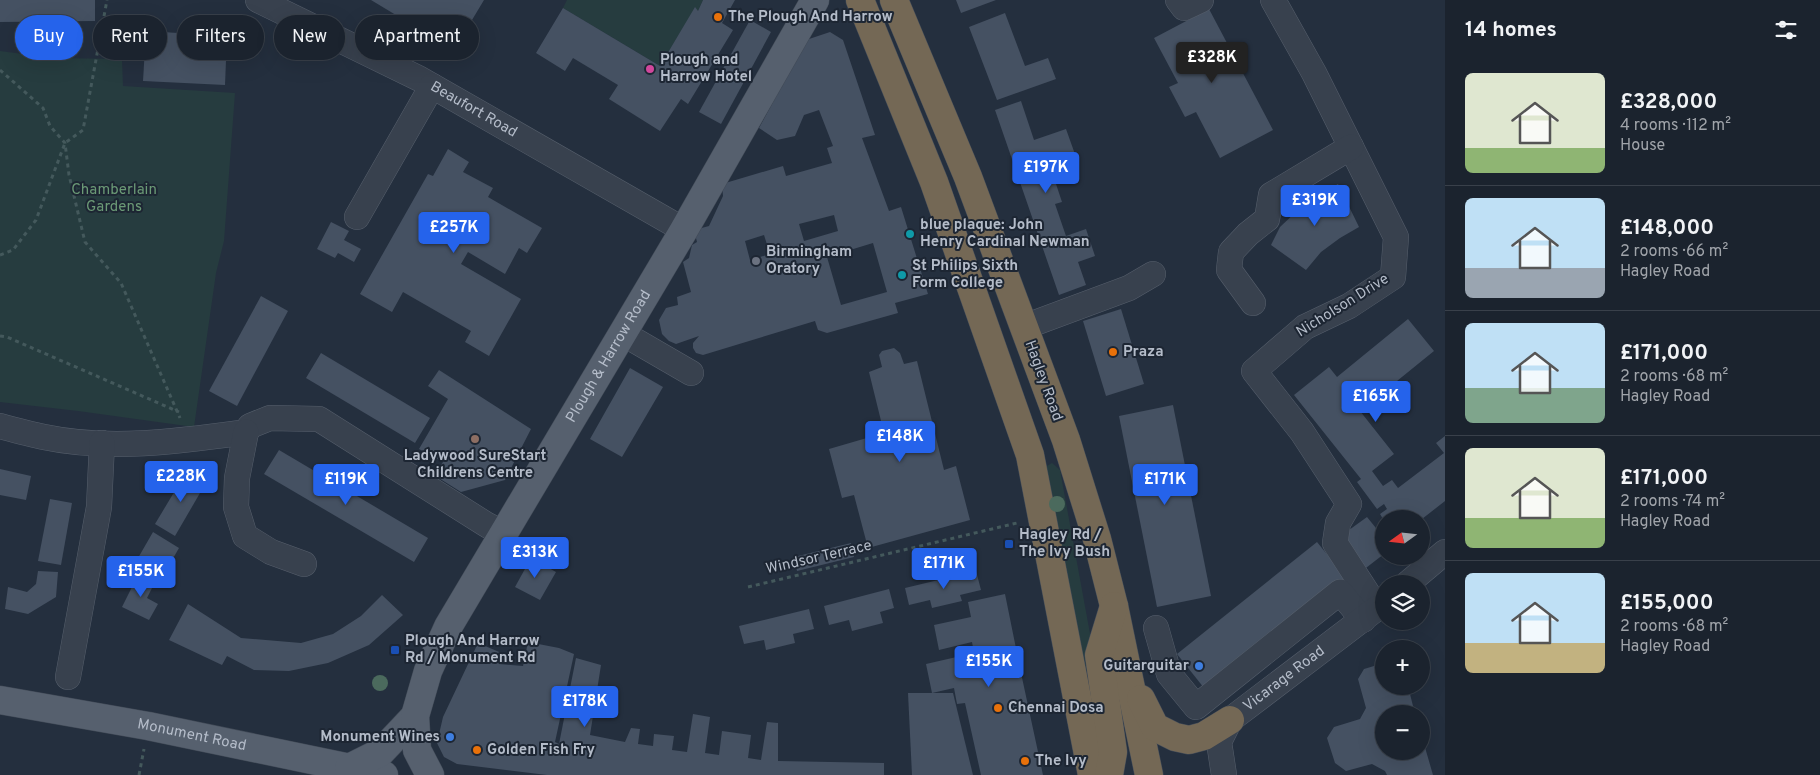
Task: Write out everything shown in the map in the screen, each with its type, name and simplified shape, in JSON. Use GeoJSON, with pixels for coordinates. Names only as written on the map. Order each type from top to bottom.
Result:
{"type":"FeatureCollection","features":[{"type":"Feature","properties":{"kind":"highway"},"geometry":{"type":"LineString","coordinates":[[860,0],[934,182],[1030,455],[1092,775]]}},
{"type":"Feature","properties":{"kind":"highway","name":"Hagley Road"},"geometry":{"type":"LineString","coordinates":[[894,0],[968,177],[1066,440],[1097,539],[1114,606],[1149,775]]}},
{"type":"Feature","properties":{"kind":"highway"},"geometry":{"type":"LineString","coordinates":[[1030,455],[1066,440]]}},
{"type":"Feature","properties":{"kind":"highway"},"geometry":{"type":"LineString","coordinates":[[1109,775],[1113,752],[1098,655],[1114,606]]}},
{"type":"Feature","properties":{"kind":"highway"},"geometry":{"type":"LineString","coordinates":[[1129,673],[1155,727],[1175,737],[1189,740],[1204,736],[1230,720]]}},
{"type":"Feature","properties":{"kind":"main road","name":"Plough & Harrow Road"},"geometry":{"type":"LineString","coordinates":[[430,775],[417,750],[415,716],[428,671],[448,627],[684,230],[816,0]]}},
{"type":"Feature","properties":{"kind":"main road","name":"Monument Road"},"geometry":{"type":"LineString","coordinates":[[0,700],[148,726],[347,771],[384,775]]}},
{"type":"Feature","properties":{"kind":"main road","name":"Plough & Harrow Road"},"geometry":{"type":"LineString","coordinates":[[347,771],[381,752],[415,716]]}},
{"type":"Feature","properties":{"kind":"street","name":"Beaufort Road"},"geometry":{"type":"LineString","coordinates":[[258,0],[432,86],[684,230]]}},
{"type":"Feature","properties":{"kind":"street"},"geometry":{"type":"LineString","coordinates":[[1178,0],[1184,8],[1201,0]]}},
{"type":"Feature","properties":{"kind":"street","name":"Nicholson Drive"},"geometry":{"type":"LineString","coordinates":[[1273,0],[1314,73],[1396,237],[1393,277],[1349,306],[1305,327],[1254,371],[1302,432],[1349,504],[1338,523],[1335,543],[1375,610]]}},
{"type":"Feature","properties":{"kind":"street"},"geometry":{"type":"LineString","coordinates":[[357,217],[432,86]]}},
{"type":"Feature","properties":{"kind":"street"},"geometry":{"type":"LineString","coordinates":[[1253,303],[1229,270],[1231,252],[1248,234],[1267,219],[1271,196],[1351,147]]}},
{"type":"Feature","properties":{"kind":"street"},"geometry":{"type":"LineString","coordinates":[[1024,327],[1129,288],[1153,274]]}},
{"type":"Feature","properties":{"kind":"street"},"geometry":{"type":"LineString","coordinates":[[622,333],[691,373]]}},
{"type":"Feature","properties":{"kind":"street"},"geometry":{"type":"LineString","coordinates":[[304,564],[271,552],[245,536],[236,507],[238,478],[246,432],[250,426],[270,418],[319,420],[487,525],[503,533]]}},
{"type":"Feature","properties":{"kind":"street"},"geometry":{"type":"LineString","coordinates":[[0,426],[46,438],[102,444],[185,441],[246,432]]}},
{"type":"Feature","properties":{"kind":"street"},"geometry":{"type":"LineString","coordinates":[[68,677],[99,507],[102,444]]}},
{"type":"Feature","properties":{"kind":"street"},"geometry":{"type":"LineString","coordinates":[[1418,575],[1445,552]]}},
{"type":"Feature","properties":{"kind":"street"},"geometry":{"type":"LineString","coordinates":[[1156,628],[1169,674],[1196,706],[1340,592],[1375,610]]}},
{"type":"Feature","properties":{"kind":"street","name":"Vicarage Road"},"geometry":{"type":"LineString","coordinates":[[1224,775],[1219,742],[1230,720],[1375,610]]}},
{"type":"Feature","properties":{"kind":"path"},"geometry":{"type":"LineString","coordinates":[[0,255],[13,250],[36,220],[65,143],[83,130],[107,0]]}},
{"type":"Feature","properties":{"kind":"path"},"geometry":{"type":"LineString","coordinates":[[0,70],[44,108],[50,126],[65,143],[69,175],[85,242],[121,283],[178,412],[185,441]]}},
{"type":"Feature","properties":{"kind":"path"},"geometry":{"type":"LineString","coordinates":[[0,336],[7,337],[178,412]]}},
{"type":"Feature","properties":{"kind":"path","name":"Windsor Terrace"},"geometry":{"type":"LineString","coordinates":[[748,586],[1042,517]]}},
{"type":"Feature","properties":{"kind":"green space"},"geometry":{"type":"Polygon","coordinates":[[[567,0],[703,0],[698,11],[695,8],[660,66],[563,8],[567,0]]]}},
{"type":"Feature","properties":{"kind":"green space","name":"Chamberlain Gardens"},"geometry":{"type":"Polygon","coordinates":[[[0,51],[15,53],[15,60],[83,60],[83,58],[122,60],[123,86],[235,93],[224,241],[216,273],[194,427],[0,402],[0,51]]]}},
{"type":"Feature","properties":{"kind":"green space"},"geometry":{"type":"Polygon","coordinates":[[[1052,463],[1060,470],[1100,688],[1090,690],[1045,467],[1052,463]]]}},
{"type":"Feature","properties":{"kind":"building"},"geometry":{"type":"Polygon","coordinates":[[[0,0],[95,0],[93,21],[83,21],[83,15],[15,15],[15,22],[0,22],[0,0]]]}},
{"type":"Feature","properties":{"kind":"building"},"geometry":{"type":"Polygon","coordinates":[[[371,0],[484,0],[475,15],[396,15],[371,0]]]}},
{"type":"Feature","properties":{"kind":"building","name":"Plough and Harrow Hotel"},"geometry":{"type":"Polygon","coordinates":[[[703,0],[735,0],[722,23],[733,30],[688,104],[681,99],[660,131],[609,99],[618,85],[573,58],[565,71],[536,53],[563,8],[660,66],[695,7],[698,11],[703,0]]]}},
{"type":"Feature","properties":{"kind":"building"},"geometry":{"type":"Polygon","coordinates":[[[956,0],[996,0],[961,13],[956,0]]]}},
{"type":"Feature","properties":{"kind":"building"},"geometry":{"type":"Polygon","coordinates":[[[1209,9],[1273,130],[1220,158],[1196,112],[1185,117],[1169,87],[1178,83],[1154,38],[1209,9]]]}},
{"type":"Feature","properties":{"kind":"building"},"geometry":{"type":"Polygon","coordinates":[[[1005,13],[1025,66],[1048,58],[1056,79],[997,100],[969,27],[1005,13]]]}},
{"type":"Feature","properties":{"kind":"building"},"geometry":{"type":"Polygon","coordinates":[[[750,20],[771,32],[721,124],[699,112],[750,20]]]}},
{"type":"Feature","properties":{"kind":"building"},"geometry":{"type":"Polygon","coordinates":[[[167,32],[177,33],[177,60],[226,60],[225,85],[143,81],[144,60],[167,60],[167,32]]]}},
{"type":"Feature","properties":{"kind":"building"},"geometry":{"type":"Polygon","coordinates":[[[830,32],[843,40],[875,135],[862,138],[889,211],[901,207],[928,294],[895,303],[898,313],[827,333],[818,330],[815,321],[703,355],[696,353],[693,343],[699,336],[676,344],[669,341],[662,334],[659,320],[666,308],[678,305],[677,297],[691,292],[683,262],[689,258],[692,245],[697,242],[694,230],[709,226],[723,196],[722,184],[783,166],[786,176],[832,163],[827,148],[833,146],[819,110],[804,115],[795,136],[777,140],[759,128],[806,40],[830,32]],[[834,215],[799,224],[804,241],[838,231],[834,215]],[[764,235],[745,241],[750,260],[770,254],[764,235]],[[873,243],[827,257],[841,305],[887,292],[873,243]]]}},
{"type":"Feature","properties":{"kind":"building"},"geometry":{"type":"Polygon","coordinates":[[[1021,101],[1034,140],[1066,129],[1076,157],[1050,166],[1062,202],[1055,204],[1066,236],[1086,229],[1095,256],[1078,262],[1086,285],[1059,295],[995,110],[1021,101]]]}},
{"type":"Feature","properties":{"kind":"building"},"geometry":{"type":"Polygon","coordinates":[[[448,149],[469,162],[463,172],[493,188],[488,197],[542,228],[527,253],[519,248],[505,274],[468,252],[461,264],[521,299],[489,356],[465,342],[471,331],[403,292],[392,312],[360,294],[428,174],[433,176],[448,149]]]}},
{"type":"Feature","properties":{"kind":"building"},"geometry":{"type":"Polygon","coordinates":[[[1338,184],[1359,227],[1321,252],[1306,270],[1271,245],[1280,227],[1298,210],[1315,197],[1338,184]]]}},
{"type":"Feature","properties":{"kind":"building"},"geometry":{"type":"Polygon","coordinates":[[[331,222],[349,231],[344,240],[361,249],[354,262],[338,253],[335,258],[317,249],[331,222]]]}},
{"type":"Feature","properties":{"kind":"building"},"geometry":{"type":"Polygon","coordinates":[[[261,296],[288,311],[237,406],[209,391],[261,296]]]}},
{"type":"Feature","properties":{"kind":"building","name":"Praza"},"geometry":{"type":"Polygon","coordinates":[[[1121,309],[1144,384],[1106,396],[1083,321],[1121,309]]]}},
{"type":"Feature","properties":{"kind":"building"},"geometry":{"type":"Polygon","coordinates":[[[1408,319],[1434,351],[1360,411],[1394,454],[1372,471],[1383,486],[1392,480],[1398,488],[1444,453],[1436,443],[1445,436],[1445,501],[1430,513],[1430,510],[1386,510],[1387,509],[1384,504],[1377,509],[1357,482],[1361,479],[1294,395],[1329,367],[1337,377],[1408,319]]]}},
{"type":"Feature","properties":{"kind":"building"},"geometry":{"type":"Polygon","coordinates":[[[894,348],[900,353],[904,364],[917,361],[944,470],[956,466],[970,520],[868,548],[854,495],[842,498],[829,449],[884,433],[869,372],[882,367],[879,355],[882,351],[894,348]]]}},
{"type":"Feature","properties":{"kind":"building"},"geometry":{"type":"Polygon","coordinates":[[[321,353],[430,418],[415,443],[306,378],[321,353]]]}},
{"type":"Feature","properties":{"kind":"building"},"geometry":{"type":"Polygon","coordinates":[[[630,368],[663,387],[622,457],[590,439],[630,368]]]}},
{"type":"Feature","properties":{"kind":"building","name":"Ladywood SureStart Childrens Centre"},"geometry":{"type":"Polygon","coordinates":[[[439,370],[531,429],[505,480],[461,492],[434,475],[443,462],[419,449],[448,399],[428,386],[439,370]]]}},
{"type":"Feature","properties":{"kind":"building"},"geometry":{"type":"Polygon","coordinates":[[[1173,405],[1211,596],[1157,607],[1119,416],[1173,405]]]}},
{"type":"Feature","properties":{"kind":"building"},"geometry":{"type":"Polygon","coordinates":[[[279,450],[428,538],[414,562],[264,474],[279,450]]]}},
{"type":"Feature","properties":{"kind":"building"},"geometry":{"type":"Polygon","coordinates":[[[0,469],[31,476],[26,500],[0,495],[0,469]]]}},
{"type":"Feature","properties":{"kind":"building"},"geometry":{"type":"Polygon","coordinates":[[[188,469],[207,481],[175,536],[155,524],[188,469]]]}},
{"type":"Feature","properties":{"kind":"building"},"geometry":{"type":"Polygon","coordinates":[[[50,499],[72,503],[61,565],[38,561],[50,499]]]}},
{"type":"Feature","properties":{"kind":"building"},"geometry":{"type":"Polygon","coordinates":[[[1367,517],[1375,527],[1375,561],[1362,571],[1338,538],[1367,517]]]}},
{"type":"Feature","properties":{"kind":"building"},"geometry":{"type":"Polygon","coordinates":[[[153,532],[179,548],[160,581],[134,565],[153,532]]]}},
{"type":"Feature","properties":{"kind":"building"},"geometry":{"type":"Polygon","coordinates":[[[1317,542],[1348,580],[1208,693],[1177,654],[1317,542]]]}},
{"type":"Feature","properties":{"kind":"building"},"geometry":{"type":"Polygon","coordinates":[[[851,543],[854,557],[797,571],[794,557],[851,543]]]}},
{"type":"Feature","properties":{"kind":"building"},"geometry":{"type":"Polygon","coordinates":[[[531,558],[556,572],[540,600],[515,587],[531,558]]]}},
{"type":"Feature","properties":{"kind":"building"},"geometry":{"type":"Polygon","coordinates":[[[38,571],[58,572],[56,597],[28,614],[5,609],[8,587],[27,592],[36,584],[38,571]]]}},
{"type":"Feature","properties":{"kind":"building"},"geometry":{"type":"Polygon","coordinates":[[[976,571],[981,590],[960,595],[962,601],[932,608],[930,600],[909,605],[905,588],[976,571]]]}},
{"type":"Feature","properties":{"kind":"building"},"geometry":{"type":"Polygon","coordinates":[[[139,573],[155,582],[147,598],[158,604],[149,620],[122,607],[139,573]]]}},
{"type":"Feature","properties":{"kind":"building"},"geometry":{"type":"Polygon","coordinates":[[[889,589],[894,608],[880,612],[883,623],[852,631],[849,620],[829,625],[824,606],[889,589]]]}},
{"type":"Feature","properties":{"kind":"building"},"geometry":{"type":"Polygon","coordinates":[[[1005,594],[1043,775],[981,775],[965,703],[957,704],[954,688],[932,693],[926,664],[974,653],[972,642],[939,650],[934,625],[971,617],[968,602],[1005,594]]]}},
{"type":"Feature","properties":{"kind":"building"},"geometry":{"type":"Polygon","coordinates":[[[382,595],[403,615],[369,645],[328,663],[289,671],[254,670],[227,656],[222,665],[169,640],[188,604],[241,638],[301,643],[333,634],[361,616],[382,595]]]}},
{"type":"Feature","properties":{"kind":"building"},"geometry":{"type":"Polygon","coordinates":[[[809,609],[814,629],[793,634],[795,643],[766,650],[764,640],[744,644],[739,626],[809,609]]]}},
{"type":"Feature","properties":{"kind":"building"},"geometry":{"type":"Polygon","coordinates":[[[528,642],[559,648],[574,654],[555,742],[559,744],[576,658],[601,665],[590,735],[625,742],[631,728],[640,729],[638,744],[653,746],[654,734],[674,736],[672,750],[687,752],[693,714],[710,717],[705,753],[719,755],[722,731],[751,735],[748,758],[761,760],[767,722],[778,723],[778,761],[884,763],[884,775],[547,775],[457,764],[444,757],[437,743],[443,717],[478,643],[504,654],[499,664],[523,666],[528,642]]]}},
{"type":"Feature","properties":{"kind":"building"},"geometry":{"type":"Polygon","coordinates":[[[1375,666],[1375,695],[1410,695],[1413,705],[1375,705],[1375,760],[1429,760],[1433,775],[1387,775],[1385,771],[1372,764],[1346,771],[1335,763],[1327,738],[1334,727],[1360,719],[1366,708],[1358,679],[1364,669],[1375,666]]]}},
{"type":"Feature","properties":{"kind":"building"},"geometry":{"type":"Polygon","coordinates":[[[908,693],[953,693],[973,775],[912,775],[908,693]]]}},
{"type":"Feature","properties":{"kind":"place","name":"The Plough And Harrow"},"geometry":{"type":"Point","coordinates":[718,17]}},
{"type":"Feature","properties":{"kind":"place","name":"Plough and Harrow Hotel"},"geometry":{"type":"Point","coordinates":[650,69]}},
{"type":"Feature","properties":{"kind":"place","name":"blue plaque: John Henry Cardinal Newman"},"geometry":{"type":"Point","coordinates":[910,234]}},
{"type":"Feature","properties":{"kind":"place","name":"Birmingham Oratory"},"geometry":{"type":"Point","coordinates":[756,261]}},
{"type":"Feature","properties":{"kind":"place","name":"St Philips Sixth Form College"},"geometry":{"type":"Point","coordinates":[902,275]}},
{"type":"Feature","properties":{"kind":"place","name":"Praza"},"geometry":{"type":"Point","coordinates":[1113,352]}},
{"type":"Feature","properties":{"kind":"place","name":"Ladywood SureStart Childrens Centre"},"geometry":{"type":"Point","coordinates":[475,439]}},
{"type":"Feature","properties":{"kind":"place","name":"Hagley Rd / The Ivy Bush"},"geometry":{"type":"Point","coordinates":[1009,544]}},
{"type":"Feature","properties":{"kind":"place","name":"Plough And Harrow Rd / Monument Rd"},"geometry":{"type":"Point","coordinates":[395,650]}},
{"type":"Feature","properties":{"kind":"place","name":"Guitarguitar"},"geometry":{"type":"Point","coordinates":[1199,666]}},
{"type":"Feature","properties":{"kind":"place","name":"Chennai Dosa"},"geometry":{"type":"Point","coordinates":[998,708]}},
{"type":"Feature","properties":{"kind":"place","name":"Monument Wines"},"geometry":{"type":"Point","coordinates":[450,737]}},
{"type":"Feature","properties":{"kind":"place","name":"Golden Fish Fry"},"geometry":{"type":"Point","coordinates":[477,750]}},
{"type":"Feature","properties":{"kind":"place","name":"The Ivy"},"geometry":{"type":"Point","coordinates":[1025,761]}}]}
